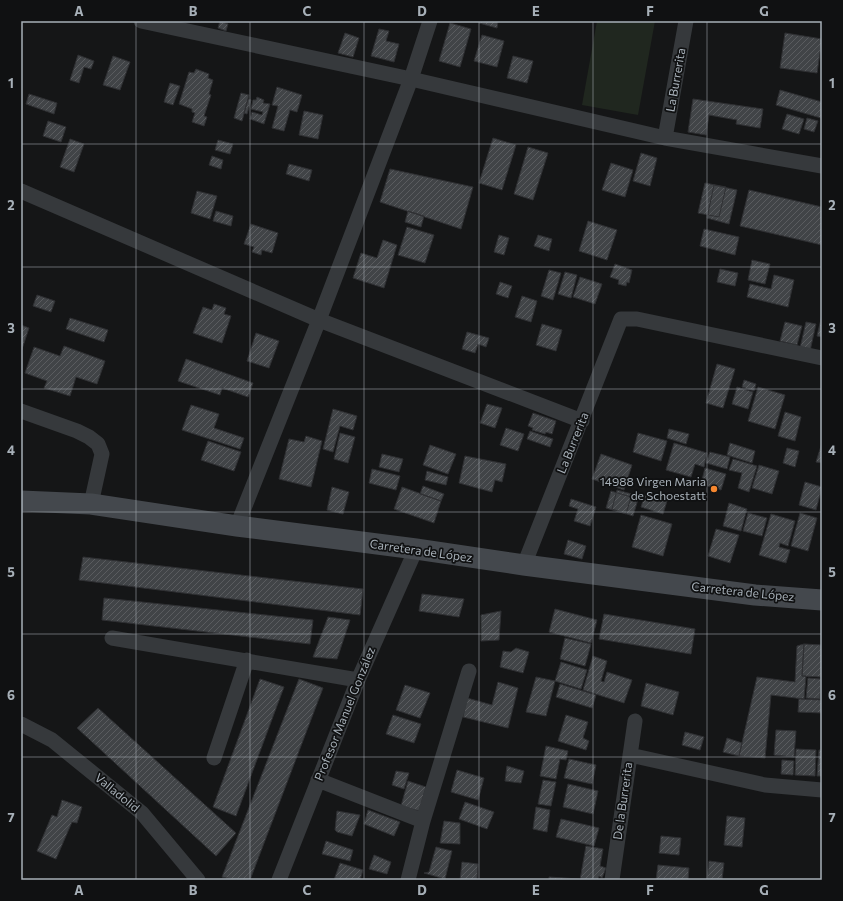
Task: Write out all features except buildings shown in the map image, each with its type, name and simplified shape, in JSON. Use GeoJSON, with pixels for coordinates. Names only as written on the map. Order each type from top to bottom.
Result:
{"type":"FeatureCollection","features":[{"type":"Feature","properties":{"kind":"main road","name":"Carretera de López"},"geometry":{"type":"LineString","coordinates":[[21,501],[91,504],[237,526],[416,549],[524,565],[755,595],[822,600]]}},
{"type":"Feature","properties":{"kind":"street"},"geometry":{"type":"LineString","coordinates":[[141,21],[411,79],[665,138],[822,166]]}},
{"type":"Feature","properties":{"kind":"street"},"geometry":{"type":"LineString","coordinates":[[237,526],[319,320],[411,79],[430,21]]}},
{"type":"Feature","properties":{"kind":"street","name":"La Burrerita"},"geometry":{"type":"LineString","coordinates":[[665,138],[686,21]]}},
{"type":"Feature","properties":{"kind":"street"},"geometry":{"type":"LineString","coordinates":[[21,190],[319,320],[582,421]]}},
{"type":"Feature","properties":{"kind":"street","name":"La Burrerita"},"geometry":{"type":"LineString","coordinates":[[524,565],[621,320],[637,319],[822,358]]}},
{"type":"Feature","properties":{"kind":"street"},"geometry":{"type":"LineString","coordinates":[[21,411],[76,431],[89,437],[98,444],[102,454],[91,504]]}},
{"type":"Feature","properties":{"kind":"street","name":"Profesor Manuel González"},"geometry":{"type":"LineString","coordinates":[[279,880],[358,680],[416,549]]}},
{"type":"Feature","properties":{"kind":"street"},"geometry":{"type":"LineString","coordinates":[[112,638],[358,680]]}},
{"type":"Feature","properties":{"kind":"street"},"geometry":{"type":"LineString","coordinates":[[214,758],[247,660]]}},
{"type":"Feature","properties":{"kind":"street"},"geometry":{"type":"LineString","coordinates":[[408,880],[423,821],[469,671]]}},
{"type":"Feature","properties":{"kind":"street","name":"De la Burrerita"},"geometry":{"type":"LineString","coordinates":[[612,880],[634,721]]}},
{"type":"Feature","properties":{"kind":"street","name":"Valladolid"},"geometry":{"type":"LineString","coordinates":[[21,724],[52,740],[142,813],[198,880]]}},
{"type":"Feature","properties":{"kind":"street"},"geometry":{"type":"LineString","coordinates":[[630,755],[765,785],[822,790]]}},
{"type":"Feature","properties":{"kind":"street"},"geometry":{"type":"LineString","coordinates":[[318,780],[423,821]]}},
{"type":"Feature","properties":{"kind":"shaded area"},"geometry":{"type":"Polygon","coordinates":[[[597,21],[655,21],[638,115],[582,105],[597,21]]]}},
{"type":"Feature","properties":{"kind":"place","name":"14988 Virgen Maria de Schoestatt"},"geometry":{"type":"Point","coordinates":[714,489]}}]}
